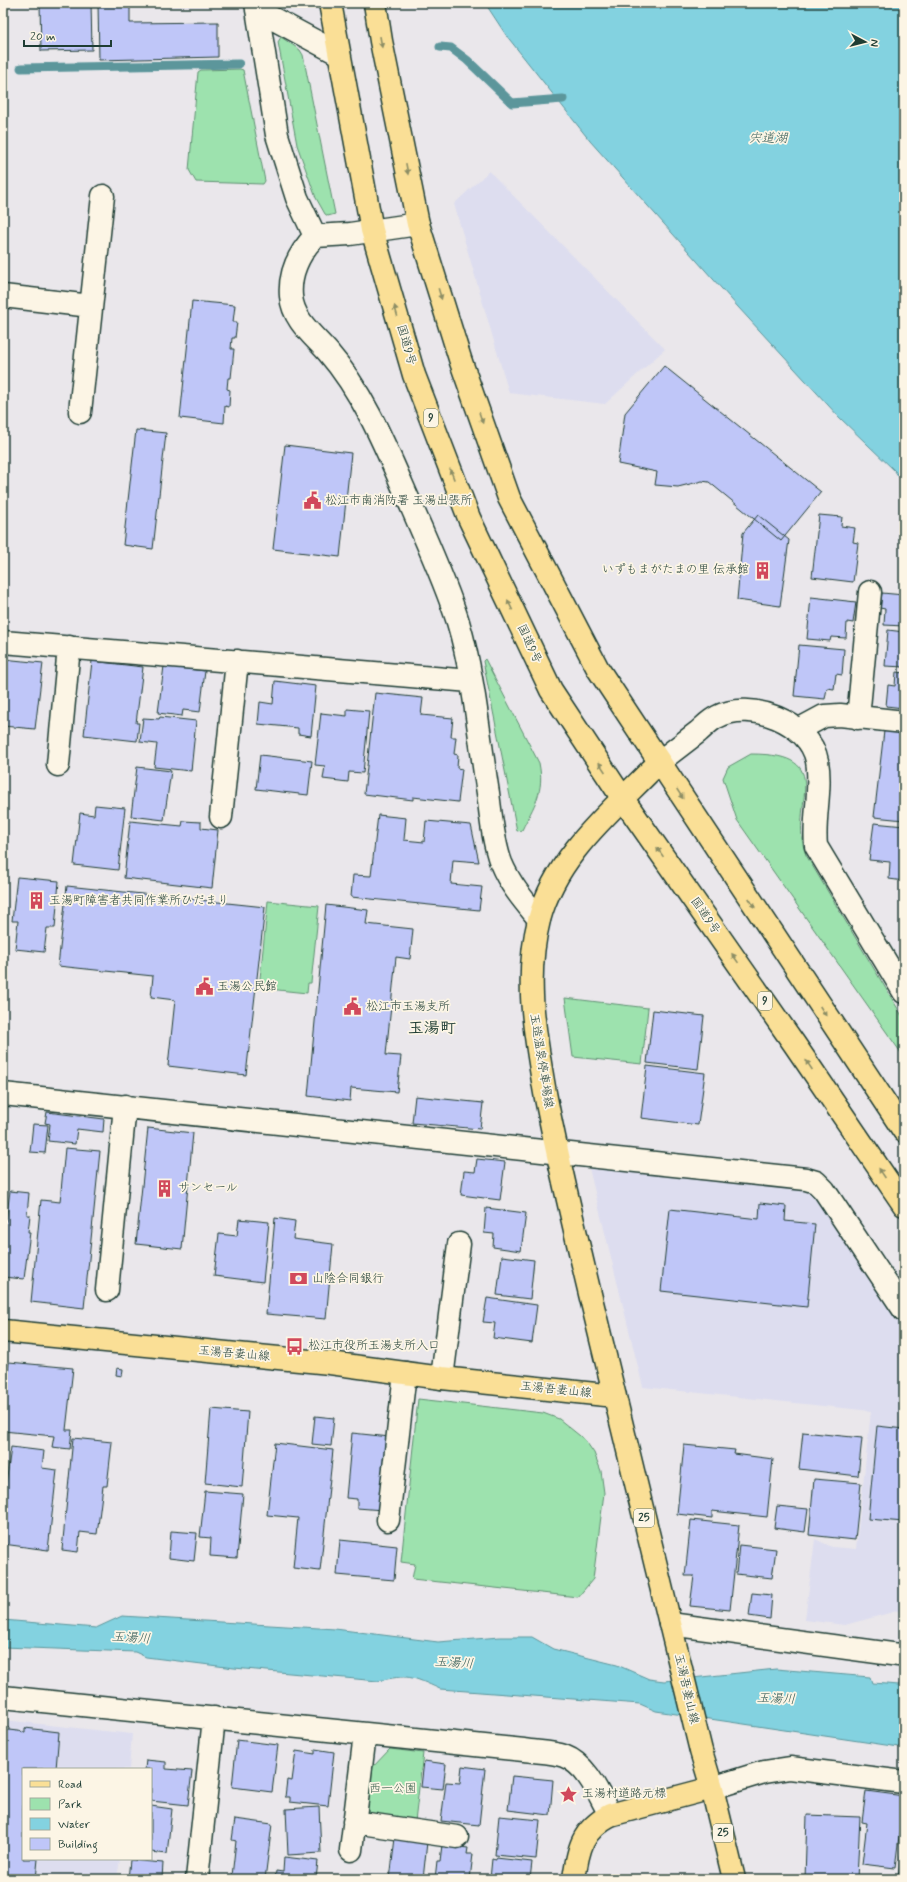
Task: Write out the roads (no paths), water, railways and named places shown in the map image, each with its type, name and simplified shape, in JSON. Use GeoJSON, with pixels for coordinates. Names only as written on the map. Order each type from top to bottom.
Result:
{"type":"FeatureCollection","features":[{"type":"Feature","properties":{"kind":"main road","name":"国道9号"},"geometry":{"type":"LineString","coordinates":[[330,3],[372,230],[414,375],[469,518],[551,690],[623,799],[796,1045],[904,1205]]}},
{"type":"Feature","properties":{"kind":"main road"},"geometry":{"type":"LineString","coordinates":[[375,3],[381,41],[418,224],[461,362],[509,498],[598,669],[658,762],[904,1131]]}},
{"type":"Feature","properties":{"kind":"main road","name":"玉造温泉停車場線"},"geometry":{"type":"LineString","coordinates":[[615,1396],[556,1151],[533,1024],[530,994],[533,958],[539,919],[552,886],[568,857],[658,762]]}},
{"type":"Feature","properties":{"kind":"main road","name":"玉湯吾妻山線"},"geometry":{"type":"LineString","coordinates":[[3,1331],[330,1363],[442,1378],[615,1396],[701,1751],[712,1788],[734,1879]]}},
{"type":"Feature","properties":{"kind":"main road"},"geometry":{"type":"LineString","coordinates":[[574,1879],[577,1858],[584,1838],[594,1824],[610,1815],[712,1788]]}},
{"type":"Feature","properties":{"kind":"street"},"geometry":{"type":"LineString","coordinates":[[257,7],[339,54]]}},
{"type":"Feature","properties":{"kind":"street"},"geometry":{"type":"LineString","coordinates":[[257,7],[277,135],[297,198],[315,236]]}},
{"type":"Feature","properties":{"kind":"street"},"geometry":{"type":"LineString","coordinates":[[80,412],[103,196]]}},
{"type":"Feature","properties":{"kind":"street"},"geometry":{"type":"LineString","coordinates":[[418,224],[350,234],[315,236],[303,249],[292,273],[291,298],[301,323],[328,352],[350,382],[384,445],[438,567],[458,623],[470,681],[494,835],[500,862],[509,881],[539,919]]}},
{"type":"Feature","properties":{"kind":"street"},"geometry":{"type":"LineString","coordinates":[[3,296],[91,306]]}},
{"type":"Feature","properties":{"kind":"street"},"geometry":{"type":"LineString","coordinates":[[858,718],[870,592]]}},
{"type":"Feature","properties":{"kind":"street"},"geometry":{"type":"LineString","coordinates":[[3,642],[470,681]]}},
{"type":"Feature","properties":{"kind":"street"},"geometry":{"type":"LineString","coordinates":[[58,765],[69,647]]}},
{"type":"Feature","properties":{"kind":"street"},"geometry":{"type":"LineString","coordinates":[[221,817],[237,661]]}},
{"type":"Feature","properties":{"kind":"street"},"geometry":{"type":"LineString","coordinates":[[658,762],[717,716],[746,711],[762,713],[780,719],[798,730],[809,742],[816,759],[818,775],[814,832],[816,846],[904,992]]}},
{"type":"Feature","properties":{"kind":"street"},"geometry":{"type":"LineString","coordinates":[[798,730],[824,716],[840,715],[904,722]]}},
{"type":"Feature","properties":{"kind":"street"},"geometry":{"type":"LineString","coordinates":[[3,1094],[556,1151],[806,1179],[816,1182],[830,1199],[904,1310]]}},
{"type":"Feature","properties":{"kind":"street"},"geometry":{"type":"LineString","coordinates":[[107,1290],[125,1106]]}},
{"type":"Feature","properties":{"kind":"street"},"geometry":{"type":"LineString","coordinates":[[442,1378],[459,1244]]}},
{"type":"Feature","properties":{"kind":"street"},"geometry":{"type":"LineString","coordinates":[[388,1520],[405,1373]]}},
{"type":"Feature","properties":{"kind":"street"},"geometry":{"type":"LineString","coordinates":[[672,1632],[899,1655],[904,1653]]}},
{"type":"Feature","properties":{"kind":"street"},"geometry":{"type":"LineString","coordinates":[[3,1697],[524,1750],[565,1756],[580,1767],[591,1781],[610,1815]]}},
{"type":"Feature","properties":{"kind":"street"},"geometry":{"type":"LineString","coordinates":[[197,1879],[214,1718]]}},
{"type":"Feature","properties":{"kind":"street"},"geometry":{"type":"LineString","coordinates":[[351,1850],[364,1734]]}},
{"type":"Feature","properties":{"kind":"street"},"geometry":{"type":"LineString","coordinates":[[712,1788],[764,1772],[790,1768],[904,1782]]}},
{"type":"Feature","properties":{"kind":"street"},"geometry":{"type":"LineString","coordinates":[[354,1822],[457,1836]]}},
{"type":"Feature","properties":{"kind":"water","name":"宍道湖"},"geometry":{"type":"Polygon","coordinates":[[[485,3],[904,3],[904,485],[895,471],[839,417],[738,307],[590,141],[506,35],[485,3]]]}},
{"type":"Feature","properties":{"kind":"water","name":"玉湯川"},"geometry":{"type":"Polygon","coordinates":[[[122,1616],[335,1629],[438,1642],[500,1637],[532,1637],[553,1649],[617,1665],[649,1679],[664,1681],[776,1669],[870,1677],[872,1683],[899,1685],[901,1680],[904,1681],[904,1740],[899,1747],[656,1711],[640,1704],[440,1689],[416,1679],[404,1677],[378,1681],[234,1668],[146,1657],[135,1652],[3,1647],[3,1620],[96,1628],[122,1616]]]}},
{"type":"Feature","properties":{"kind":"waterway"},"geometry":{"type":"LineString","coordinates":[[440,47],[451,48],[467,60],[512,103],[563,99]]}},
{"type":"Feature","properties":{"kind":"waterway"},"geometry":{"type":"LineString","coordinates":[[21,68],[239,64]]}},
{"type":"Feature","properties":{"kind":"place","name":"松江市南消防署 玉湯出張所"},"geometry":{"type":"Point","coordinates":[312,501]}},
{"type":"Feature","properties":{"kind":"place","name":"いずもまがたまの里 伝承館"},"geometry":{"type":"Point","coordinates":[762,570]}},
{"type":"Feature","properties":{"kind":"place","name":"玉湯町障害者共同作業所ひだまり"},"geometry":{"type":"Point","coordinates":[36,901]}},
{"type":"Feature","properties":{"kind":"place","name":"玉湯公民館"},"geometry":{"type":"Point","coordinates":[204,987]}},
{"type":"Feature","properties":{"kind":"place","name":"松江市玉湯支所"},"geometry":{"type":"Point","coordinates":[353,1007]}},
{"type":"Feature","properties":{"kind":"place","name":"サンセール"},"geometry":{"type":"Point","coordinates":[165,1188]}},
{"type":"Feature","properties":{"kind":"place","name":"山陰合同銀行"},"geometry":{"type":"Point","coordinates":[299,1279]}},
{"type":"Feature","properties":{"kind":"place","name":"松江市役所玉湯支所入口"},"geometry":{"type":"Point","coordinates":[295,1346]}},
{"type":"Feature","properties":{"kind":"place","name":"玉湯村道路元標"},"geometry":{"type":"Point","coordinates":[569,1794]}},
{"type":"Feature","properties":{"kind":"district","name":"玉湯町"},"geometry":{"type":"Point","coordinates":[432,1028]}},
{"type":"Feature","properties":{"kind":"park label","name":"西一公園"},"geometry":{"type":"Point","coordinates":[393,1789]}}]}
